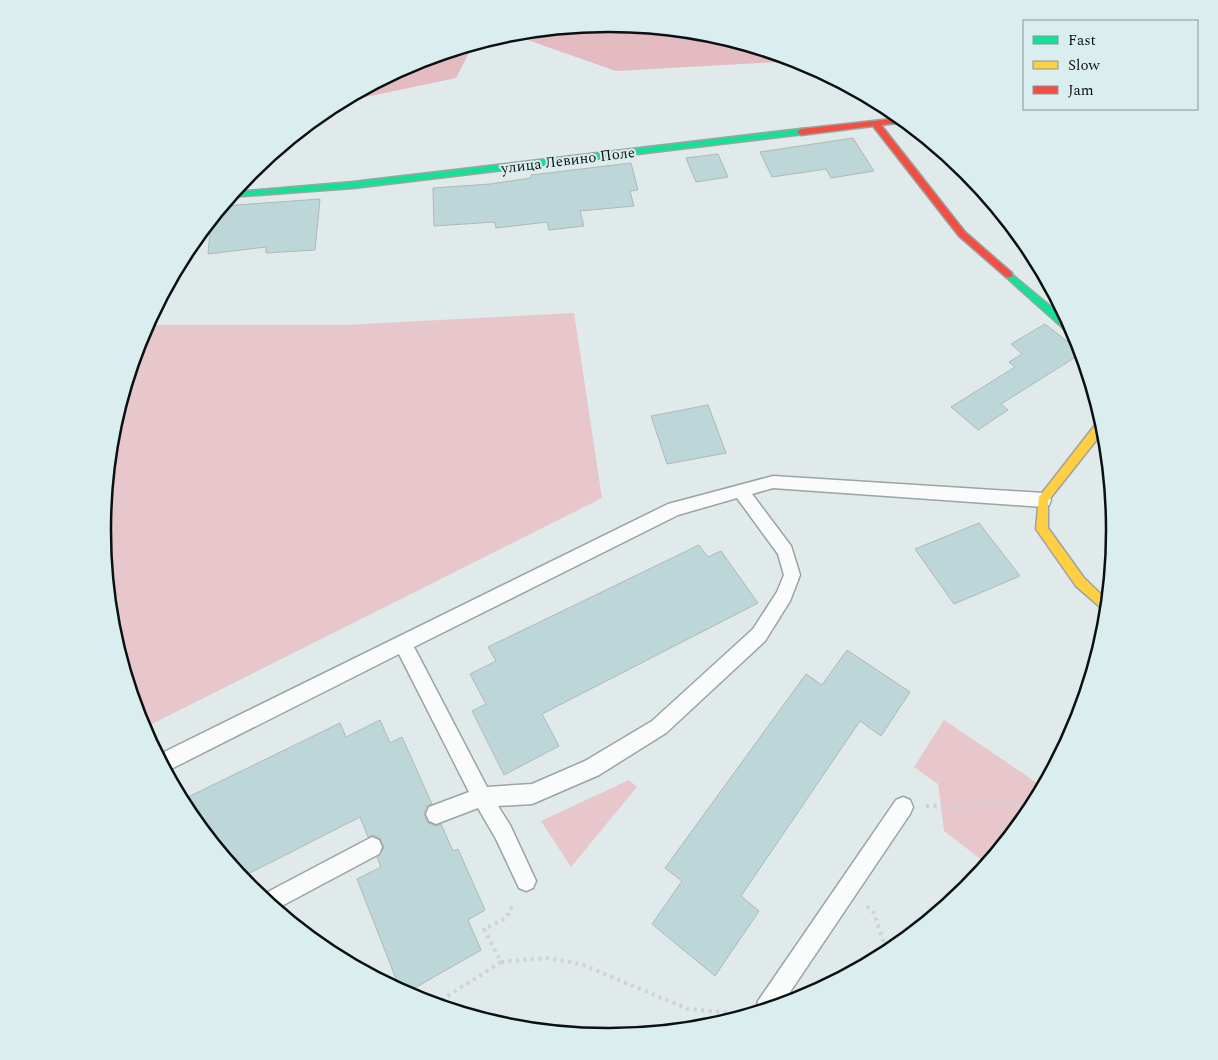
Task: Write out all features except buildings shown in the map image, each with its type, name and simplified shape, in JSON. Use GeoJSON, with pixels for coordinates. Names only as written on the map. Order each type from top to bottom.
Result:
{"type":"FeatureCollection","features":[{"type":"Feature","properties":{"kind":"street","name":"улица Левино Поле"},"geometry":{"type":"LineString","coordinates":[[242,194],[353,185],[893,122]]}},
{"type":"Feature","properties":{"kind":"street"},"geometry":{"type":"LineString","coordinates":[[876,124],[962,234],[1059,319]]}},
{"type":"Feature","properties":{"kind":"street"},"geometry":{"type":"LineString","coordinates":[[1097,431],[1043,500],[1042,529],[1080,582],[1101,601]]}},
{"type":"Feature","properties":{"kind":"lane"},"geometry":{"type":"LineString","coordinates":[[168,760],[674,509],[772,482],[1043,500]]}},
{"type":"Feature","properties":{"kind":"lane"},"geometry":{"type":"LineString","coordinates":[[436,814],[482,797],[532,794],[592,768],[660,727],[759,635],[784,596],[792,575],[785,551],[741,491]]}},
{"type":"Feature","properties":{"kind":"lane"},"geometry":{"type":"LineString","coordinates":[[403,644],[482,797],[503,832],[526,881]]}},
{"type":"Feature","properties":{"kind":"lane"},"geometry":{"type":"LineString","coordinates":[[772,1000],[903,807]]}},
{"type":"Feature","properties":{"kind":"lane"},"geometry":{"type":"LineString","coordinates":[[275,898],[372,847]]}},
{"type":"Feature","properties":{"kind":"path"},"geometry":{"type":"LineString","coordinates":[[903,807],[1025,803]]}},
{"type":"Feature","properties":{"kind":"path"},"geometry":{"type":"LineString","coordinates":[[501,962],[484,928],[506,918],[526,881]]}},
{"type":"Feature","properties":{"kind":"path"},"geometry":{"type":"LineString","coordinates":[[874,913],[885,944]]}},
{"type":"Feature","properties":{"kind":"path"},"geometry":{"type":"LineString","coordinates":[[443,999],[501,962],[548,958],[581,964],[688,1009],[728,1013]]}},
{"type":"Feature","properties":{"kind":"shaded area"},"geometry":{"type":"Polygon","coordinates":[[[609,32],[642,34],[706,42],[738,49],[778,62],[616,71],[527,40],[609,32]]]}},
{"type":"Feature","properties":{"kind":"shaded area"},"geometry":{"type":"Polygon","coordinates":[[[469,52],[456,78],[363,98],[419,70],[469,52]]]}},
{"type":"Feature","properties":{"kind":"shaded area"},"geometry":{"type":"Polygon","coordinates":[[[574,313],[602,498],[151,724],[128,659],[121,627],[116,595],[111,530],[116,465],[128,401],[156,325],[346,325],[574,313]]]}},
{"type":"Feature","properties":{"kind":"shaded area"},"geometry":{"type":"Polygon","coordinates":[[[944,720],[1037,783],[1004,833],[981,860],[944,831],[938,784],[914,767],[944,720]]]}},
{"type":"Feature","properties":{"kind":"shaded area"},"geometry":{"type":"Polygon","coordinates":[[[629,780],[637,787],[571,867],[541,821],[629,780]]]}},
{"type":"Feature","properties":{"kind":"traffic: fast"},"geometry":{"type":"LineString","coordinates":[[242,194],[353,185],[801,132]]}},
{"type":"Feature","properties":{"kind":"traffic: fast"},"geometry":{"type":"LineString","coordinates":[[1009,275],[1059,319]]}},
{"type":"Feature","properties":{"kind":"traffic: slow"},"geometry":{"type":"LineString","coordinates":[[1097,431],[1043,500],[1042,529],[1080,582],[1101,601]]}},
{"type":"Feature","properties":{"kind":"traffic: jam"},"geometry":{"type":"LineString","coordinates":[[801,132],[893,121]]}},
{"type":"Feature","properties":{"kind":"traffic: jam"},"geometry":{"type":"LineString","coordinates":[[876,124],[962,234],[1009,275]]}}]}
